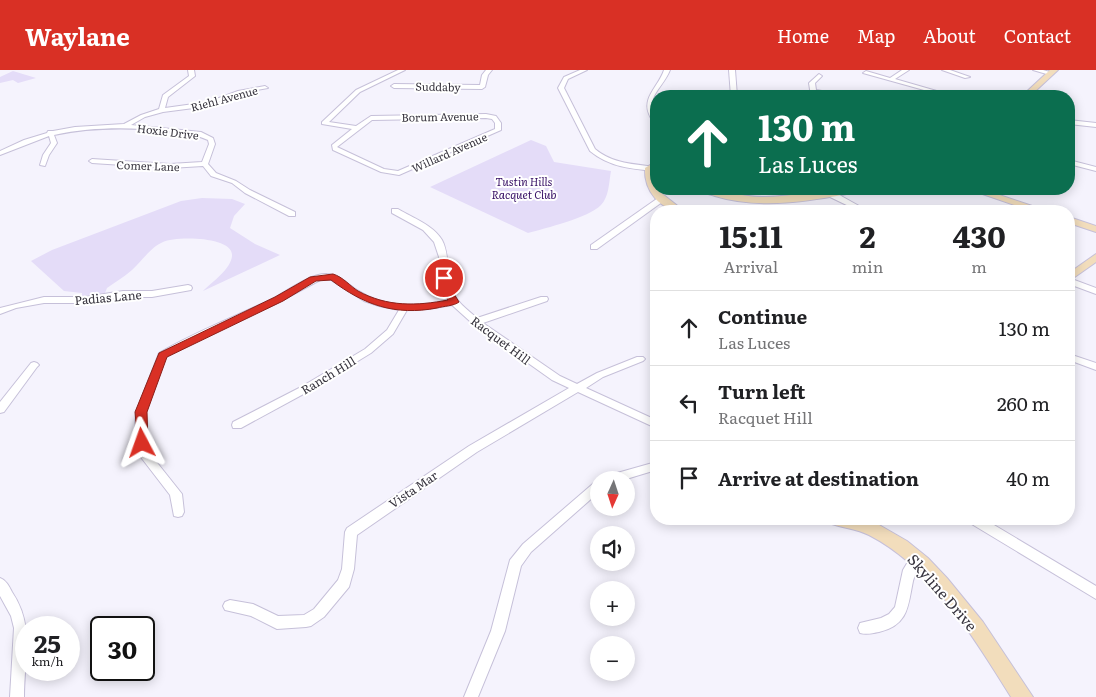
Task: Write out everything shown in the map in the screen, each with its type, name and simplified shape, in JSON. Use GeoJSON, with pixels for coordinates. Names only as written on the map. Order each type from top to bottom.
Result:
{"type":"FeatureCollection","features":[{"type":"Feature","properties":{"kind":"street"},"geometry":{"type":"LineString","coordinates":[[162,110],[166,96],[192,76],[192,70]]}},
{"type":"Feature","properties":{"kind":"street"},"geometry":{"type":"LineString","coordinates":[[355,128],[324,123],[358,91],[402,70]]}},
{"type":"Feature","properties":{"kind":"street","name":"Suddaby"},"geometry":{"type":"LineString","coordinates":[[394,86],[482,87],[485,75],[489,70]]}},
{"type":"Feature","properties":{"kind":"street"},"geometry":{"type":"LineString","coordinates":[[584,70],[566,78],[561,88],[592,150],[600,157],[616,164],[650,168]]}},
{"type":"Feature","properties":{"kind":"street"},"geometry":{"type":"LineString","coordinates":[[657,90],[665,79],[667,70]]}},
{"type":"Feature","properties":{"kind":"street"},"geometry":{"type":"LineString","coordinates":[[732,70],[734,90]]}},
{"type":"Feature","properties":{"kind":"street"},"geometry":{"type":"LineString","coordinates":[[892,79],[906,70]]}},
{"type":"Feature","properties":{"kind":"street"},"geometry":{"type":"LineString","coordinates":[[945,70],[967,77]]}},
{"type":"Feature","properties":{"kind":"street"},"geometry":{"type":"LineString","coordinates":[[1036,70],[1052,72]]}},
{"type":"Feature","properties":{"kind":"street"},"geometry":{"type":"LineString","coordinates":[[1032,90],[1052,72]]}},
{"type":"Feature","properties":{"kind":"street"},"geometry":{"type":"LineString","coordinates":[[866,73],[930,90]]}},
{"type":"Feature","properties":{"kind":"street"},"geometry":{"type":"LineString","coordinates":[[813,90],[812,83],[820,76]]}},
{"type":"Feature","properties":{"kind":"street","name":"Riehl Avenue"},"geometry":{"type":"LineString","coordinates":[[126,126],[143,116],[162,110],[209,104],[240,92],[265,88]]}},
{"type":"Feature","properties":{"kind":"street","name":"Borum Avenue"},"geometry":{"type":"LineString","coordinates":[[355,128],[371,118],[494,116],[498,123],[498,130]]}},
{"type":"Feature","properties":{"kind":"street"},"geometry":{"type":"LineString","coordinates":[[1075,123],[1096,125]]}},
{"type":"Feature","properties":{"kind":"street","name":"Hoxie Drive"},"geometry":{"type":"LineString","coordinates":[[0,153],[50,132],[101,125],[126,126],[207,136],[212,144],[205,164]]}},
{"type":"Feature","properties":{"kind":"street","name":"Willard Avenue"},"geometry":{"type":"LineString","coordinates":[[355,128],[334,146],[335,149],[383,171],[399,173],[498,130]]}},
{"type":"Feature","properties":{"kind":"street"},"geometry":{"type":"LineString","coordinates":[[43,165],[46,155],[54,143],[50,132]]}},
{"type":"Feature","properties":{"kind":"street","name":"Comer Lane"},"geometry":{"type":"LineString","coordinates":[[92,160],[170,166],[205,164]]}},
{"type":"Feature","properties":{"kind":"street"},"geometry":{"type":"LineString","coordinates":[[205,164],[213,175],[233,182],[248,192],[266,199],[292,214]]}},
{"type":"Feature","properties":{"kind":"street"},"geometry":{"type":"LineString","coordinates":[[1075,164],[1096,169]]}},
{"type":"Feature","properties":{"kind":"street"},"geometry":{"type":"LineString","coordinates":[[658,195],[661,200],[669,205]]}},
{"type":"Feature","properties":{"kind":"street"},"geometry":{"type":"LineString","coordinates":[[721,195],[754,199],[795,199],[824,195]]}},
{"type":"Feature","properties":{"kind":"street"},"geometry":{"type":"LineString","coordinates":[[833,195],[852,205]]}},
{"type":"Feature","properties":{"kind":"street"},"geometry":{"type":"LineString","coordinates":[[992,195],[1023,205]]}},
{"type":"Feature","properties":{"kind":"street"},"geometry":{"type":"LineString","coordinates":[[654,205],[661,200]]}},
{"type":"Feature","properties":{"kind":"street"},"geometry":{"type":"LineString","coordinates":[[594,246],[650,208]]}},
{"type":"Feature","properties":{"kind":"street","name":"Racquet Hill"},"geometry":{"type":"LineString","coordinates":[[395,211],[426,228],[438,241],[443,257],[447,289],[454,302],[476,322],[538,367],[578,389],[650,421]]}},
{"type":"Feature","properties":{"kind":"street"},"geometry":{"type":"LineString","coordinates":[[1075,222],[1096,229]]}},
{"type":"Feature","properties":{"kind":"street"},"geometry":{"type":"LineString","coordinates":[[1075,273],[1096,257]]}},
{"type":"Feature","properties":{"kind":"street"},"geometry":{"type":"LineString","coordinates":[[178,512],[176,494],[146,456],[142,443],[141,412],[162,355],[279,299],[314,279],[325,276],[333,277],[367,300],[378,304],[404,308],[420,308],[454,302]]}},
{"type":"Feature","properties":{"kind":"street"},"geometry":{"type":"LineString","coordinates":[[1075,283],[1096,291]]}},
{"type":"Feature","properties":{"kind":"street","name":"Padias Lane"},"geometry":{"type":"LineString","coordinates":[[0,311],[44,300],[85,300],[123,294],[152,294],[188,288]]}},
{"type":"Feature","properties":{"kind":"street"},"geometry":{"type":"LineString","coordinates":[[476,322],[544,299]]}},
{"type":"Feature","properties":{"kind":"street","name":"Ranch Hill"},"geometry":{"type":"LineString","coordinates":[[237,425],[305,389],[368,350],[390,332],[404,308]]}},
{"type":"Feature","properties":{"kind":"street"},"geometry":{"type":"LineString","coordinates":[[1075,358],[1096,367]]}},
{"type":"Feature","properties":{"kind":"street","name":"Vista Mar"},"geometry":{"type":"LineString","coordinates":[[230,606],[253,610],[277,623],[306,621],[319,613],[344,583],[348,569],[351,532],[472,449],[578,389],[600,374],[640,359]]}},
{"type":"Feature","properties":{"kind":"street"},"geometry":{"type":"LineString","coordinates":[[0,409],[34,365]]}},
{"type":"Feature","properties":{"kind":"street"},"geometry":{"type":"LineString","coordinates":[[635,472],[650,468]]}},
{"type":"Feature","properties":{"kind":"street"},"geometry":{"type":"LineString","coordinates":[[471,697],[498,631],[515,564],[527,548],[590,493]]}},
{"type":"Feature","properties":{"kind":"street","name":"Skyline Drive"},"geometry":{"type":"LineString","coordinates":[[858,525],[877,531],[916,559],[956,602],[994,653],[1023,697]]}},
{"type":"Feature","properties":{"kind":"street"},"geometry":{"type":"LineString","coordinates":[[984,525],[1096,593]]}},
{"type":"Feature","properties":{"kind":"street"},"geometry":{"type":"LineString","coordinates":[[865,628],[883,625],[897,616],[906,596],[910,571],[916,559]]}},
{"type":"Feature","properties":{"kind":"street"},"geometry":{"type":"LineString","coordinates":[[0,584],[18,616],[21,626],[22,643],[17,697]]}},
{"type":"Feature","properties":{"kind":"green space"},"geometry":{"type":"Polygon","coordinates":[[[13,71],[36,78],[18,83],[13,80],[0,83],[0,77],[13,71]]]}},
{"type":"Feature","properties":{"kind":"green space","name":"Tustin Hills Racquet Club"},"geometry":{"type":"Polygon","coordinates":[[[531,140],[546,146],[554,162],[611,171],[604,202],[587,214],[528,233],[430,187],[531,140]]]}},
{"type":"Feature","properties":{"kind":"green space"},"geometry":{"type":"Polygon","coordinates":[[[202,198],[232,199],[245,204],[234,216],[230,228],[255,244],[280,255],[203,291],[228,266],[232,256],[230,249],[214,241],[203,239],[169,240],[154,247],[132,270],[107,288],[105,293],[82,296],[82,293],[64,291],[31,261],[52,250],[181,201],[202,198]]]}},
{"type":"Feature","properties":{"kind":"route"},"geometry":{"type":"LineString","coordinates":[[142,443],[140,428],[141,412],[162,355],[238,320],[314,279],[325,276],[333,277],[353,292],[378,304],[390,307],[420,308],[454,302],[444,278]]}}]}
